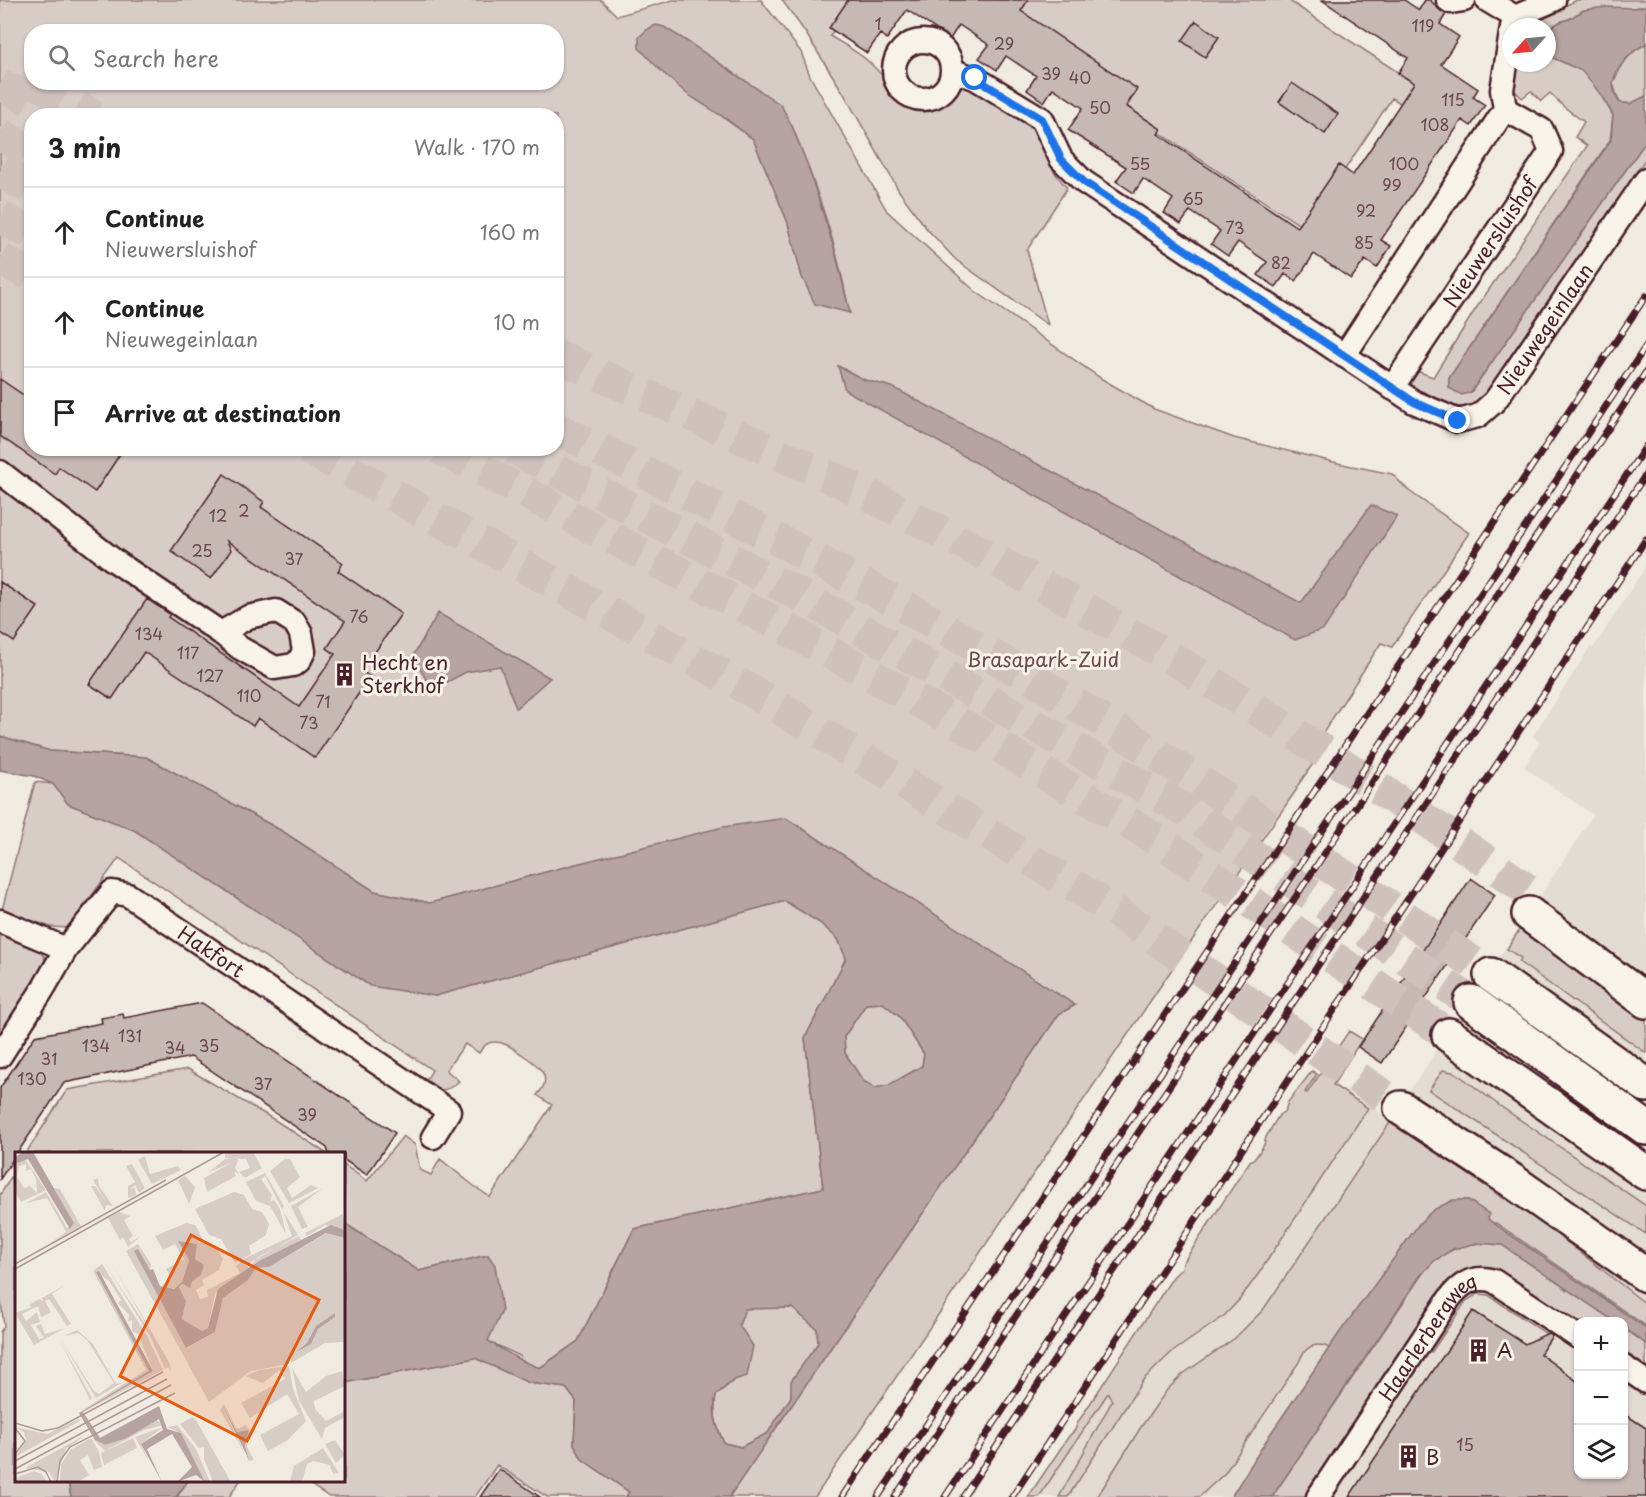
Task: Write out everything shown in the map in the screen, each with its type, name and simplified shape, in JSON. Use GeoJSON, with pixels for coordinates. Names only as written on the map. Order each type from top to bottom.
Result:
{"type":"FeatureCollection","features":[{"type":"Feature","properties":{"kind":"highway"},"geometry":{"type":"LineString","coordinates":[[1646,978],[1534,907],[1646,1001]]}},
{"type":"Feature","properties":{"kind":"highway"},"geometry":{"type":"LineString","coordinates":[[1491,975],[1646,1085]]}},
{"type":"Feature","properties":{"kind":"highway"},"geometry":{"type":"LineString","coordinates":[[1471,1002],[1646,1128]]}},
{"type":"Feature","properties":{"kind":"highway"},"geometry":{"type":"LineString","coordinates":[[1449,1035],[1646,1173]]}},
{"type":"Feature","properties":{"kind":"highway"},"geometry":{"type":"LineString","coordinates":[[1646,1248],[1406,1099],[1510,1180],[1646,1275]]}},
{"type":"Feature","properties":{"kind":"street"},"geometry":{"type":"LineString","coordinates":[[1448,0],[1451,2],[1464,0]]}},
{"type":"Feature","properties":{"kind":"street"},"geometry":{"type":"LineString","coordinates":[[1487,0],[1505,18]]}},
{"type":"Feature","properties":{"kind":"street"},"geometry":{"type":"LineString","coordinates":[[1526,18],[1554,0]]}},
{"type":"Feature","properties":{"kind":"street"},"geometry":{"type":"LineString","coordinates":[[953,71],[975,78],[1042,119],[1061,159],[1084,182],[1392,388]]}},
{"type":"Feature","properties":{"kind":"street"},"geometry":{"type":"LineString","coordinates":[[1344,356],[1505,109],[1502,90],[1505,72]]}},
{"type":"Feature","properties":{"kind":"street","name":"Nieuwersluishof"},"geometry":{"type":"LineString","coordinates":[[1392,388],[1551,151],[1542,130],[1505,109]]}},
{"type":"Feature","properties":{"kind":"street","name":"Nieuwegeinlaan"},"geometry":{"type":"LineString","coordinates":[[1392,388],[1414,402],[1458,421],[1478,416],[1495,401],[1646,180]]}},
{"type":"Feature","properties":{"kind":"street"},"geometry":{"type":"LineString","coordinates":[[0,472],[112,559],[221,633]]}},
{"type":"Feature","properties":{"kind":"street","name":"Hakfort"},"geometry":{"type":"LineString","coordinates":[[0,1056],[66,949],[112,892],[128,895],[448,1111],[433,1137]]}},
{"type":"Feature","properties":{"kind":"street"},"geometry":{"type":"LineString","coordinates":[[0,921],[66,949]]}},
{"type":"Feature","properties":{"kind":"street","name":"Haarlerbergweg"},"geometry":{"type":"LineString","coordinates":[[1318,1497],[1449,1299],[1462,1284],[1479,1279],[1494,1281],[1574,1334]]}},
{"type":"Feature","properties":{"kind":"street"},"geometry":{"type":"LineString","coordinates":[[1628,1370],[1646,1382]]}},
{"type":"Feature","properties":{"kind":"shaded area"},"geometry":{"type":"Polygon","coordinates":[[[1646,6],[1646,44],[1625,60],[1617,71],[1613,83],[1619,102],[1630,104],[1646,96],[1646,141],[1471,392],[1462,395],[1449,388],[1449,378],[1611,140],[1613,115],[1599,92],[1582,71],[1556,59],[1556,24],[1584,10],[1606,7],[1646,6]]]}},
{"type":"Feature","properties":{"kind":"shaded area"},"geometry":{"type":"Polygon","coordinates":[[[656,25],[664,27],[688,42],[781,105],[808,166],[835,251],[850,313],[815,304],[802,277],[788,223],[753,139],[687,94],[639,48],[639,37],[656,25]]]}},
{"type":"Feature","properties":{"kind":"shaded area"},"geometry":{"type":"Polygon","coordinates":[[[838,366],[865,380],[892,387],[1301,603],[1371,505],[1397,516],[1324,629],[1295,640],[845,390],[838,366]]]}},
{"type":"Feature","properties":{"kind":"shaded area"},"geometry":{"type":"Polygon","coordinates":[[[1646,566],[1646,1497],[1039,1497],[1273,1142],[1370,1106],[1390,1120],[1593,815],[1524,767],[1540,742],[1533,736],[1590,647],[1593,648],[1646,566]]]}},
{"type":"Feature","properties":{"kind":"shaded area"},"geometry":{"type":"Polygon","coordinates":[[[438,613],[550,678],[516,708],[500,666],[466,672],[432,690],[413,656],[438,613]]]}},
{"type":"Feature","properties":{"kind":"shaded area"},"geometry":{"type":"Polygon","coordinates":[[[0,736],[50,751],[146,757],[282,831],[374,891],[430,903],[723,827],[786,818],[1075,1005],[1059,1014],[729,1497],[626,1497],[629,1492],[582,1459],[574,1444],[576,1401],[566,1388],[529,1383],[475,1358],[345,1383],[345,1224],[419,1271],[488,1255],[495,1265],[502,1311],[488,1341],[520,1360],[540,1368],[578,1341],[634,1229],[823,1188],[805,1038],[846,958],[838,939],[820,923],[785,901],[435,996],[370,986],[134,830],[68,804],[53,784],[34,776],[0,770],[0,736]],[[883,1003],[866,1004],[844,1037],[845,1053],[863,1081],[875,1088],[889,1085],[922,1066],[924,1054],[900,1017],[883,1003]],[[792,1308],[745,1309],[739,1325],[753,1346],[747,1376],[734,1380],[716,1395],[714,1408],[716,1420],[724,1443],[741,1447],[768,1433],[791,1397],[791,1381],[818,1343],[817,1329],[792,1308]]]}},
{"type":"Feature","properties":{"kind":"shaded area"},"geometry":{"type":"Polygon","coordinates":[[[1453,1200],[1468,1200],[1489,1214],[1488,1219],[1493,1223],[1646,1328],[1646,1344],[1628,1331],[1628,1317],[1608,1317],[1502,1245],[1477,1243],[1453,1249],[1434,1261],[1420,1276],[1272,1497],[1231,1497],[1269,1436],[1340,1332],[1419,1224],[1433,1210],[1453,1200]]]}},
{"type":"Feature","properties":{"kind":"shaded area"},"geometry":{"type":"Polygon","coordinates":[[[68,1482],[187,1482],[176,1497],[71,1497],[68,1482]]]}},
{"type":"Feature","properties":{"kind":"green space","name":"Brasapark-Zuid"},"geometry":{"type":"Polygon","coordinates":[[[0,0],[601,0],[617,16],[673,0],[761,0],[801,52],[810,76],[887,211],[975,291],[1102,379],[1154,409],[1234,438],[1392,474],[1409,491],[1469,533],[1392,647],[1381,643],[1323,733],[1331,738],[815,1497],[729,1497],[1059,1014],[1074,1006],[786,818],[576,864],[430,903],[374,891],[282,831],[146,757],[50,751],[0,736],[0,0]],[[725,119],[753,139],[788,223],[802,277],[849,313],[826,218],[792,126],[725,119]]]}},
{"type":"Feature","properties":{"kind":"green space"},"geometry":{"type":"Polygon","coordinates":[[[782,0],[853,0],[830,36],[865,58],[908,101],[917,105],[928,104],[956,85],[974,85],[1035,122],[1054,172],[1067,188],[1027,250],[1048,325],[956,260],[927,229],[899,191],[844,94],[782,0]]]}},
{"type":"Feature","properties":{"kind":"green space"},"geometry":{"type":"Polygon","coordinates":[[[996,0],[1288,0],[1419,86],[1405,106],[1392,98],[1326,198],[1321,239],[1125,110],[1136,92],[996,0]]]}},
{"type":"Feature","properties":{"kind":"green space"},"geometry":{"type":"Polygon","coordinates":[[[1577,0],[1646,0],[1646,6],[1634,8],[1584,10],[1556,24],[1556,18],[1539,18],[1577,0]]]}},
{"type":"Feature","properties":{"kind":"green space"},"geometry":{"type":"Polygon","coordinates":[[[1646,44],[1646,96],[1630,104],[1619,102],[1613,83],[1630,55],[1646,44]]]}},
{"type":"Feature","properties":{"kind":"green space"},"geometry":{"type":"Polygon","coordinates":[[[1556,59],[1582,71],[1599,92],[1613,115],[1610,140],[1449,378],[1449,388],[1471,392],[1646,141],[1646,158],[1489,395],[1469,406],[1451,406],[1413,390],[1411,380],[1414,370],[1433,377],[1475,310],[1587,146],[1575,137],[1584,122],[1550,93],[1541,101],[1531,91],[1522,98],[1513,89],[1517,72],[1556,72],[1556,59]]]}},
{"type":"Feature","properties":{"kind":"green space"},"geometry":{"type":"Polygon","coordinates":[[[35,782],[53,784],[68,804],[134,830],[435,996],[785,901],[820,923],[838,939],[846,958],[805,1038],[823,1188],[634,1229],[578,1341],[539,1368],[520,1360],[520,1356],[488,1341],[488,1255],[419,1271],[345,1224],[345,1166],[367,1181],[403,1136],[415,1145],[420,1170],[431,1175],[440,1159],[490,1197],[552,1105],[537,1095],[545,1083],[539,1067],[516,1050],[501,1043],[488,1043],[479,1053],[465,1044],[446,1070],[459,1081],[442,1090],[429,1087],[424,1084],[432,1070],[119,858],[68,928],[51,927],[2,910],[35,782]]]}},
{"type":"Feature","properties":{"kind":"green space"},"geometry":{"type":"Polygon","coordinates":[[[1523,924],[1646,1011],[1646,1053],[1519,962],[1521,958],[1507,949],[1523,924]]]}},
{"type":"Feature","properties":{"kind":"green space"},"geometry":{"type":"Polygon","coordinates":[[[0,931],[36,946],[45,958],[45,974],[0,1040],[0,931]]]}},
{"type":"Feature","properties":{"kind":"green space"},"geometry":{"type":"Polygon","coordinates":[[[883,1003],[900,1017],[924,1054],[922,1066],[889,1086],[875,1088],[863,1081],[845,1053],[844,1037],[866,1004],[883,1003]]]}},
{"type":"Feature","properties":{"kind":"green space"},"geometry":{"type":"Polygon","coordinates":[[[1349,1031],[1362,1039],[1333,1085],[1368,1108],[1259,1273],[1224,1316],[1171,1353],[1143,1380],[1068,1497],[1059,1497],[1112,1401],[1108,1393],[1039,1497],[1028,1497],[1075,1430],[1078,1422],[1173,1277],[1182,1268],[1183,1263],[1250,1161],[1256,1157],[1264,1145],[1279,1115],[1285,1111],[1288,1102],[1312,1071],[1317,1074],[1305,1092],[1307,1093],[1349,1031]]]}},
{"type":"Feature","properties":{"kind":"green space"},"geometry":{"type":"Polygon","coordinates":[[[188,1069],[324,1152],[27,1152],[67,1090],[188,1069]]]}},
{"type":"Feature","properties":{"kind":"green space"},"geometry":{"type":"Polygon","coordinates":[[[1443,1070],[1456,1073],[1500,1106],[1646,1206],[1646,1234],[1429,1090],[1443,1070]]]}},
{"type":"Feature","properties":{"kind":"green space"},"geometry":{"type":"Polygon","coordinates":[[[1391,1121],[1504,1199],[1507,1195],[1646,1304],[1646,1326],[1493,1223],[1488,1219],[1489,1214],[1468,1200],[1448,1203],[1436,1209],[1420,1223],[1330,1348],[1315,1345],[1304,1352],[1225,1473],[1199,1497],[1097,1497],[1167,1390],[1183,1374],[1235,1338],[1263,1310],[1391,1121]]]}},
{"type":"Feature","properties":{"kind":"green space"},"geometry":{"type":"Polygon","coordinates":[[[15,1171],[15,1482],[68,1482],[71,1497],[0,1497],[0,1332],[4,1326],[0,1295],[0,1195],[15,1171]]]}},
{"type":"Feature","properties":{"kind":"green space"},"geometry":{"type":"Polygon","coordinates":[[[1471,1244],[1502,1245],[1608,1317],[1574,1317],[1574,1324],[1475,1270],[1307,1497],[1272,1497],[1427,1267],[1441,1256],[1471,1244]]]}},
{"type":"Feature","properties":{"kind":"green space"},"geometry":{"type":"Polygon","coordinates":[[[1486,1288],[1549,1328],[1545,1333],[1488,1295],[1478,1294],[1466,1301],[1431,1353],[1427,1350],[1465,1293],[1486,1288]]]}},
{"type":"Feature","properties":{"kind":"green space"},"geometry":{"type":"Polygon","coordinates":[[[745,1308],[792,1308],[817,1329],[818,1343],[792,1381],[791,1397],[768,1433],[741,1447],[724,1443],[717,1425],[715,1408],[716,1395],[734,1380],[739,1325],[745,1308]]]}},
{"type":"Feature","properties":{"kind":"green space"},"geometry":{"type":"Polygon","coordinates":[[[1628,1331],[1646,1344],[1646,1371],[1628,1359],[1628,1331]]]}},
{"type":"Feature","properties":{"kind":"green space"},"geometry":{"type":"Polygon","coordinates":[[[475,1358],[529,1383],[566,1388],[576,1401],[574,1444],[582,1459],[629,1492],[626,1497],[547,1497],[497,1465],[475,1497],[329,1497],[306,1482],[345,1482],[345,1383],[475,1358]]]}},
{"type":"Feature","properties":{"kind":"green space"},"geometry":{"type":"Polygon","coordinates":[[[187,1482],[239,1482],[229,1497],[177,1497],[187,1482]]]}},
{"type":"Feature","properties":{"kind":"building"},"geometry":{"type":"Polygon","coordinates":[[[848,0],[1028,0],[1021,11],[1137,89],[1126,106],[1161,129],[1158,134],[1297,227],[1339,165],[1353,175],[1414,83],[1398,73],[1408,58],[1322,0],[1404,0],[1419,10],[1425,0],[1430,0],[1446,14],[1440,24],[1459,37],[1441,64],[1478,89],[1473,97],[1485,105],[1471,126],[1462,120],[1381,240],[1391,246],[1377,268],[1365,260],[1351,279],[1314,254],[1296,281],[1285,274],[1276,287],[1258,275],[1267,262],[1238,242],[1228,256],[1211,244],[1220,231],[1190,211],[1181,224],[1164,213],[1173,199],[1143,179],[1134,193],[1116,181],[1126,167],[1068,130],[1083,108],[1053,88],[1044,102],[1027,90],[1036,76],[1006,56],[997,70],[979,58],[989,45],[959,25],[950,39],[907,10],[887,39],[880,34],[867,53],[829,28],[848,0]]]}},
{"type":"Feature","properties":{"kind":"building"},"geometry":{"type":"Polygon","coordinates":[[[1196,21],[1219,37],[1205,57],[1182,41],[1196,21]]]}},
{"type":"Feature","properties":{"kind":"building"},"geometry":{"type":"Polygon","coordinates":[[[1292,83],[1338,114],[1325,134],[1279,102],[1292,83]]]}},
{"type":"Feature","properties":{"kind":"building"},"geometry":{"type":"Polygon","coordinates":[[[0,379],[24,396],[24,453],[0,436],[0,379]]]}},
{"type":"Feature","properties":{"kind":"building"},"geometry":{"type":"Polygon","coordinates":[[[29,456],[119,456],[95,492],[59,467],[55,474],[29,456]]]}},
{"type":"Feature","properties":{"kind":"building"},"geometry":{"type":"Polygon","coordinates":[[[224,474],[264,502],[261,507],[343,563],[338,571],[401,614],[362,671],[370,677],[315,758],[258,718],[253,726],[144,652],[112,699],[89,684],[147,599],[170,614],[168,617],[299,707],[335,654],[327,648],[345,621],[227,541],[231,550],[211,579],[171,551],[224,474]]]}},
{"type":"Feature","properties":{"kind":"building"},"geometry":{"type":"Polygon","coordinates":[[[0,582],[38,607],[14,642],[0,632],[0,582]]]}},
{"type":"Feature","properties":{"kind":"building"},"geometry":{"type":"Polygon","coordinates":[[[1471,878],[1495,895],[1382,1063],[1358,1047],[1471,878]]]}},
{"type":"Feature","properties":{"kind":"building"},"geometry":{"type":"Polygon","coordinates":[[[202,1003],[395,1133],[367,1175],[345,1161],[345,1152],[328,1152],[327,1148],[191,1057],[64,1083],[18,1152],[15,1152],[15,1156],[0,1179],[0,1088],[35,1036],[102,1023],[101,1018],[123,1014],[124,1018],[202,1003]]]}},
{"type":"Feature","properties":{"kind":"building"},"geometry":{"type":"Polygon","coordinates":[[[1473,1311],[1525,1344],[1548,1333],[1552,1336],[1540,1354],[1574,1379],[1574,1479],[1628,1479],[1628,1416],[1646,1428],[1646,1497],[1349,1497],[1473,1311]]]}},
{"type":"Feature","properties":{"kind":"building"},"geometry":{"type":"Polygon","coordinates":[[[499,1469],[540,1497],[480,1497],[499,1469]]]}},
{"type":"Feature","properties":{"kind":"tunnel"},"geometry":{"type":"LineString","coordinates":[[0,84],[44,108]]}},
{"type":"Feature","properties":{"kind":"tunnel"},"geometry":{"type":"LineString","coordinates":[[49,90],[81,108]]}},
{"type":"Feature","properties":{"kind":"tunnel"},"geometry":{"type":"LineString","coordinates":[[0,134],[24,148]]}},
{"type":"Feature","properties":{"kind":"tunnel"},"geometry":{"type":"LineString","coordinates":[[0,171],[24,184]]}},
{"type":"Feature","properties":{"kind":"tunnel"},"geometry":{"type":"LineString","coordinates":[[0,217],[24,230]]}},
{"type":"Feature","properties":{"kind":"tunnel"},"geometry":{"type":"LineString","coordinates":[[0,259],[24,272]]}},
{"type":"Feature","properties":{"kind":"tunnel"},"geometry":{"type":"LineString","coordinates":[[564,359],[856,489],[1098,616],[1291,731],[1416,813],[1540,899]]}},
{"type":"Feature","properties":{"kind":"tunnel"},"geometry":{"type":"LineString","coordinates":[[564,432],[830,567],[1055,692],[1244,810],[1491,975]]}},
{"type":"Feature","properties":{"kind":"tunnel"},"geometry":{"type":"LineString","coordinates":[[322,456],[748,689],[1117,912],[1401,1108]]}},
{"type":"Feature","properties":{"kind":"tunnel"},"geometry":{"type":"LineString","coordinates":[[454,456],[783,627],[966,727],[1164,844],[1449,1035]]}},
{"type":"Feature","properties":{"kind":"tunnel"},"geometry":{"type":"LineString","coordinates":[[529,456],[800,595],[1187,811],[1471,1002]]}},
{"type":"Feature","properties":{"kind":"railway"},"geometry":{"type":"LineString","coordinates":[[842,1497],[1646,296]]}},
{"type":"Feature","properties":{"kind":"railway"},"geometry":{"type":"LineString","coordinates":[[878,1497],[1646,346]]}},
{"type":"Feature","properties":{"kind":"railway"},"geometry":{"type":"LineString","coordinates":[[895,1497],[1646,372]]}},
{"type":"Feature","properties":{"kind":"railway"},"geometry":{"type":"LineString","coordinates":[[945,1497],[1646,446]]}},
{"type":"Feature","properties":{"kind":"railway"},"geometry":{"type":"LineString","coordinates":[[963,1497],[1646,474]]}},
{"type":"Feature","properties":{"kind":"railway"},"geometry":{"type":"LineString","coordinates":[[1012,1497],[1646,539]]}},
{"type":"Feature","properties":{"kind":"place","name":"Hecht en Sterkhof"},"geometry":{"type":"Point","coordinates":[344,674]}},
{"type":"Feature","properties":{"kind":"place","name":"A"},"geometry":{"type":"Point","coordinates":[1479,1350]}},
{"type":"Feature","properties":{"kind":"place","name":"B"},"geometry":{"type":"Point","coordinates":[1408,1457]}},
{"type":"Feature","properties":{"kind":"route"},"geometry":{"type":"LineString","coordinates":[[975,78],[1042,119],[1061,159],[1084,182],[1414,402],[1458,421]]}}]}
